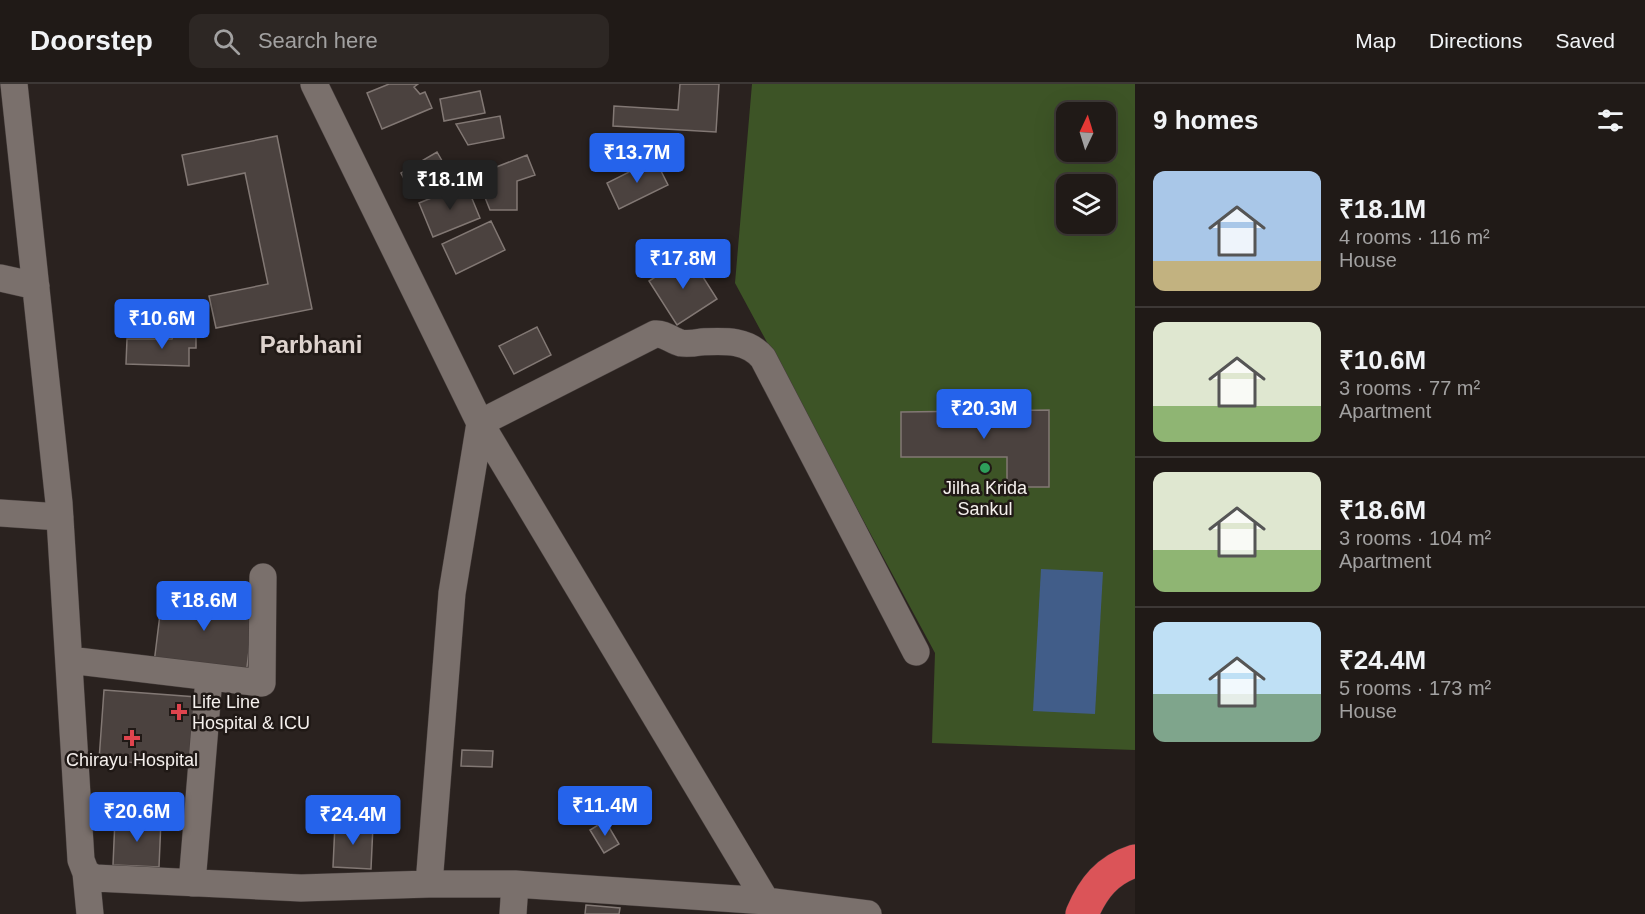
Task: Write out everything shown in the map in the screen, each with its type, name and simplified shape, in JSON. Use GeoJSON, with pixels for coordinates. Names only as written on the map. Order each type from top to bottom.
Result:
{"type":"FeatureCollection","features":[{"type":"Feature","properties":{"kind":"highway"},"geometry":{"type":"LineString","coordinates":[[1082,914],[1091,893],[1107,875],[1135,861]]}},
{"type":"Feature","properties":{"kind":"street"},"geometry":{"type":"LineString","coordinates":[[14,84],[60,517],[81,860],[86,873],[90,914]]}},
{"type":"Feature","properties":{"kind":"street"},"geometry":{"type":"LineString","coordinates":[[314,84],[480,423],[769,907]]}},
{"type":"Feature","properties":{"kind":"street"},"geometry":{"type":"LineString","coordinates":[[0,278],[36,286]]}},
{"type":"Feature","properties":{"kind":"street"},"geometry":{"type":"LineString","coordinates":[[480,423],[654,334],[660,333],[685,344],[722,341],[750,347],[763,358],[916,652]]}},
{"type":"Feature","properties":{"kind":"street"},"geometry":{"type":"LineString","coordinates":[[429,884],[452,593],[480,423]]}},
{"type":"Feature","properties":{"kind":"street"},"geometry":{"type":"LineString","coordinates":[[0,513],[60,517]]}},
{"type":"Feature","properties":{"kind":"street"},"geometry":{"type":"LineString","coordinates":[[69,660],[262,683],[263,577]]}},
{"type":"Feature","properties":{"kind":"street"},"geometry":{"type":"LineString","coordinates":[[192,883],[209,678]]}},
{"type":"Feature","properties":{"kind":"street"},"geometry":{"type":"LineString","coordinates":[[86,873],[95,878],[301,888],[515,884],[868,914]]}},
{"type":"Feature","properties":{"kind":"street"},"geometry":{"type":"LineString","coordinates":[[513,914],[515,884]]}},
{"type":"Feature","properties":{"kind":"green space","name":"Jilha Krida Sankul"},"geometry":{"type":"Polygon","coordinates":[[[752,84],[1135,84],[1135,750],[932,743],[935,653],[735,283],[752,84]]]}},
{"type":"Feature","properties":{"kind":"water"},"geometry":{"type":"Polygon","coordinates":[[[1041,569],[1103,572],[1095,714],[1033,711],[1041,569]]]}},
{"type":"Feature","properties":{"kind":"building"},"geometry":{"type":"Polygon","coordinates":[[[389,84],[418,84],[414,87],[420,94],[425,92],[432,108],[382,129],[367,93],[389,84]]]}},
{"type":"Feature","properties":{"kind":"building"},"geometry":{"type":"Polygon","coordinates":[[[680,84],[719,84],[716,132],[613,126],[614,106],[678,110],[680,84]]]}},
{"type":"Feature","properties":{"kind":"building"},"geometry":{"type":"Polygon","coordinates":[[[480,91],[485,113],[444,121],[440,99],[480,91]]]}},
{"type":"Feature","properties":{"kind":"building"},"geometry":{"type":"Polygon","coordinates":[[[500,116],[504,138],[468,145],[456,124],[500,116]]]}},
{"type":"Feature","properties":{"kind":"building"},"geometry":{"type":"Polygon","coordinates":[[[277,136],[312,309],[216,328],[209,296],[268,284],[245,173],[188,185],[182,155],[277,136]]]}},
{"type":"Feature","properties":{"kind":"building"},"geometry":{"type":"Polygon","coordinates":[[[437,152],[449,173],[412,194],[401,173],[437,152]]]}},
{"type":"Feature","properties":{"kind":"building"},"geometry":{"type":"Polygon","coordinates":[[[527,155],[535,175],[517,181],[517,210],[490,210],[476,175],[527,155]]]}},
{"type":"Feature","properties":{"kind":"building"},"geometry":{"type":"Polygon","coordinates":[[[655,159],[668,185],[619,209],[607,183],[655,159]]]}},
{"type":"Feature","properties":{"kind":"building"},"geometry":{"type":"Polygon","coordinates":[[[466,184],[480,218],[433,237],[419,203],[466,184]]]}},
{"type":"Feature","properties":{"kind":"building"},"geometry":{"type":"Polygon","coordinates":[[[491,221],[505,250],[456,274],[442,244],[491,221]]]}},
{"type":"Feature","properties":{"kind":"building"},"geometry":{"type":"Polygon","coordinates":[[[689,255],[717,299],[677,325],[649,281],[689,255]]]}},
{"type":"Feature","properties":{"kind":"building"},"geometry":{"type":"Polygon","coordinates":[[[537,327],[551,355],[514,374],[499,346],[537,327]]]}},
{"type":"Feature","properties":{"kind":"building"},"geometry":{"type":"Polygon","coordinates":[[[175,331],[196,331],[196,348],[189,348],[189,366],[126,364],[127,339],[172,339],[175,331]]]}},
{"type":"Feature","properties":{"kind":"building"},"geometry":{"type":"Polygon","coordinates":[[[1049,410],[1049,487],[1007,487],[1007,457],[901,457],[901,412],[1049,410]]]}},
{"type":"Feature","properties":{"kind":"building"},"geometry":{"type":"Polygon","coordinates":[[[163,590],[255,602],[246,675],[154,663],[163,590]]]}},
{"type":"Feature","properties":{"kind":"building"},"geometry":{"type":"Polygon","coordinates":[[[104,690],[197,697],[192,767],[99,760],[104,690]]]}},
{"type":"Feature","properties":{"kind":"building"},"geometry":{"type":"Polygon","coordinates":[[[462,750],[493,751],[492,767],[461,766],[462,750]]]}},
{"type":"Feature","properties":{"kind":"building"},"geometry":{"type":"Polygon","coordinates":[[[115,819],[161,820],[159,867],[113,865],[115,819]]]}},
{"type":"Feature","properties":{"kind":"building"},"geometry":{"type":"Polygon","coordinates":[[[606,822],[619,844],[604,853],[590,830],[606,822]]]}},
{"type":"Feature","properties":{"kind":"building"},"geometry":{"type":"Polygon","coordinates":[[[335,824],[373,825],[371,869],[333,867],[335,824]]]}},
{"type":"Feature","properties":{"kind":"building"},"geometry":{"type":"Polygon","coordinates":[[[586,905],[620,908],[619,914],[585,914],[586,905]]]}},
{"type":"Feature","properties":{"kind":"place","name":"Jilha Krida Sankul"},"geometry":{"type":"Point","coordinates":[985,468]}},
{"type":"Feature","properties":{"kind":"place","name":"Life Line Hospital & ICU"},"geometry":{"type":"Point","coordinates":[179,712]}},
{"type":"Feature","properties":{"kind":"place","name":"Chirayu Hospital"},"geometry":{"type":"Point","coordinates":[132,738]}},
{"type":"Feature","properties":{"kind":"district","name":"Parbhani"},"geometry":{"type":"Point","coordinates":[311,344]}}]}
